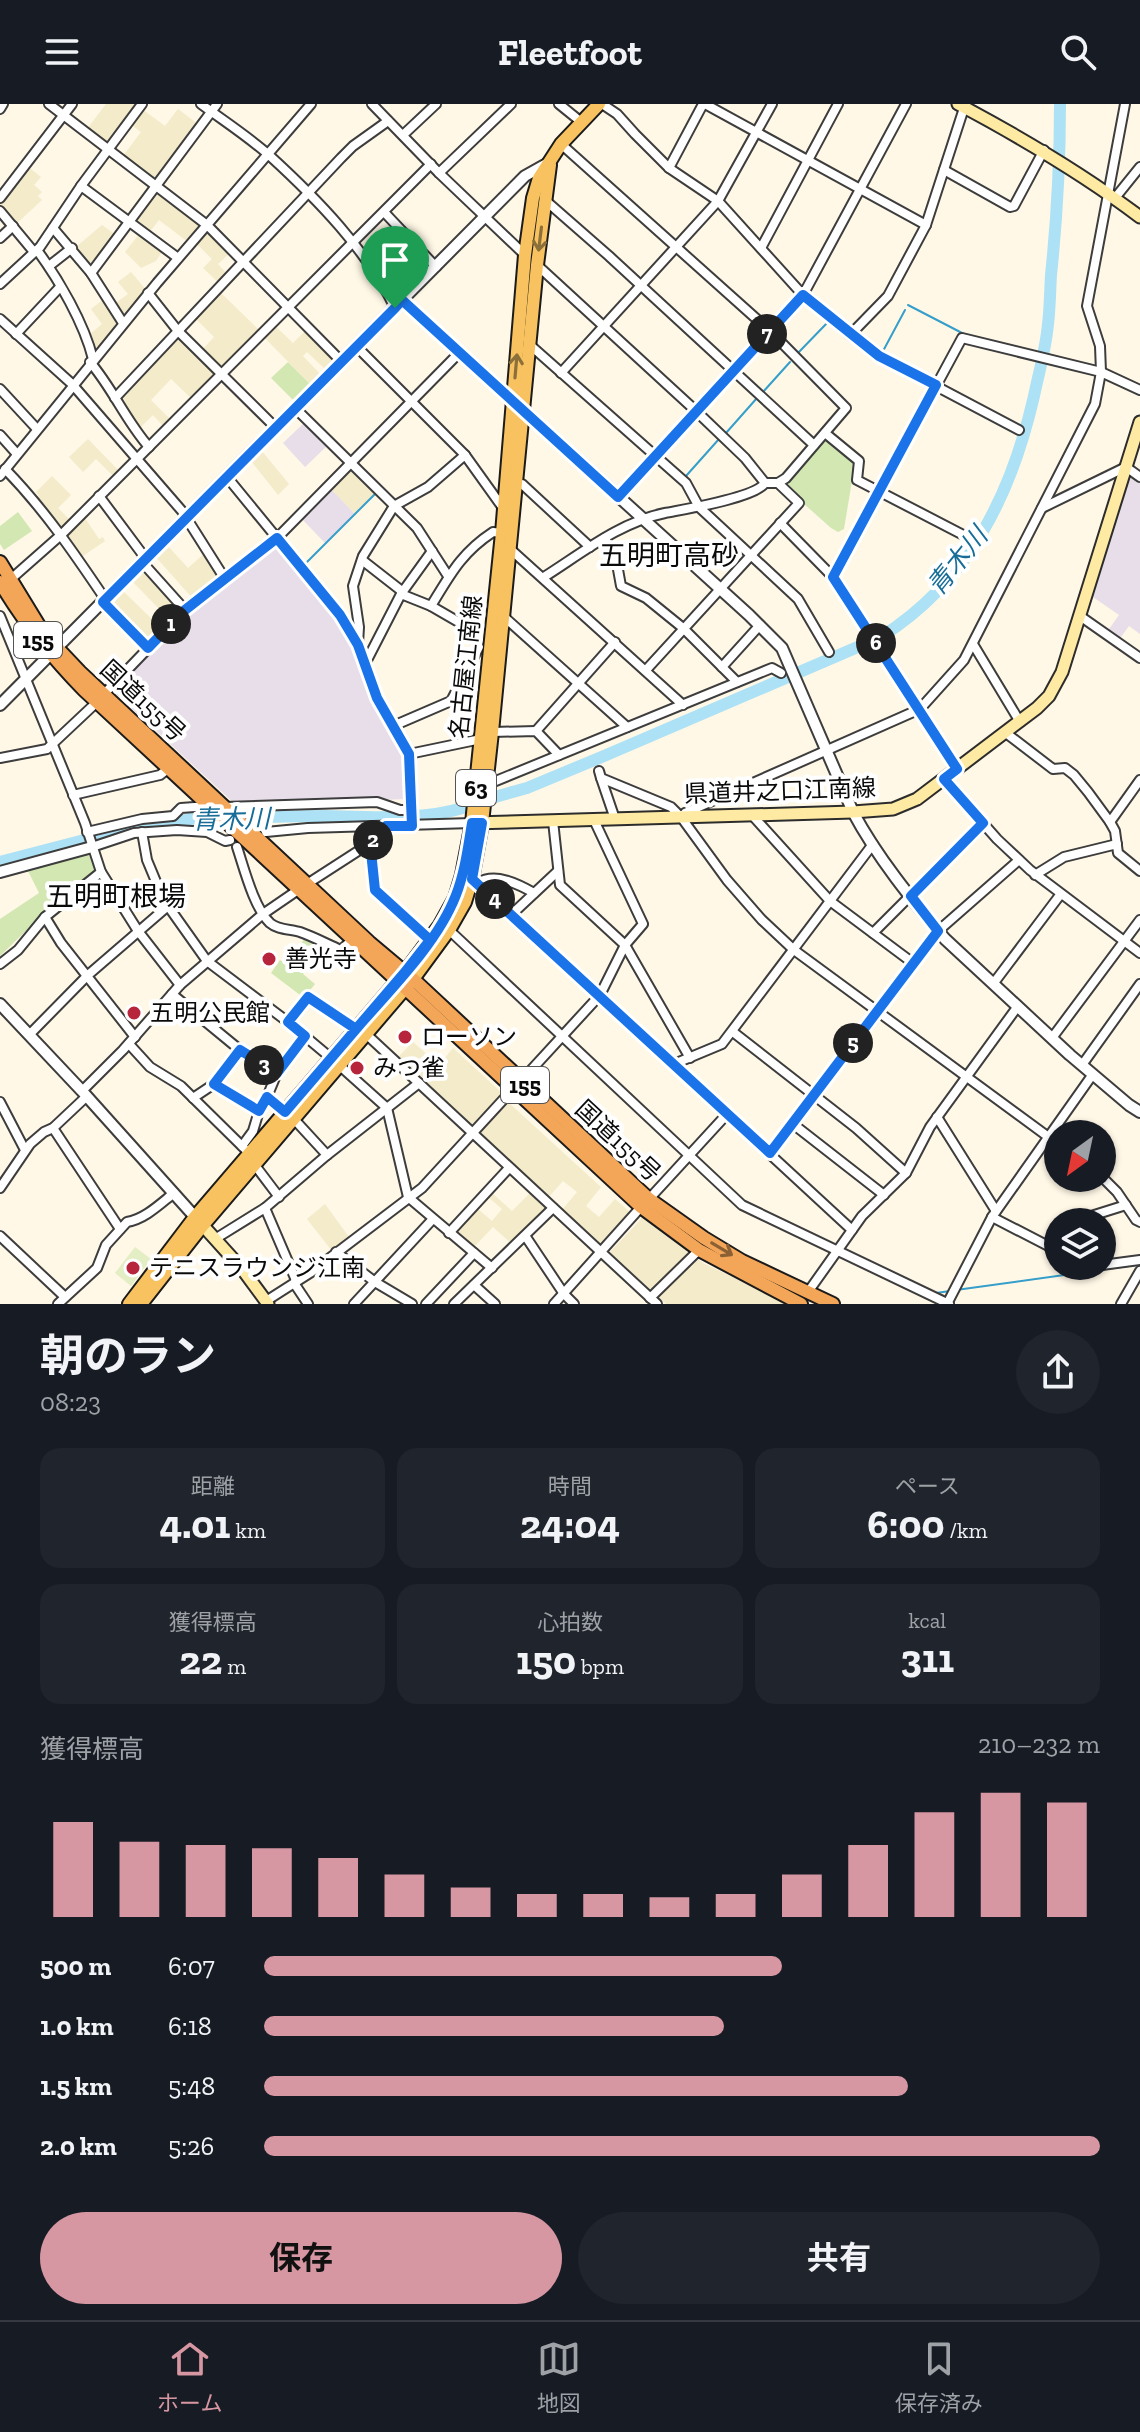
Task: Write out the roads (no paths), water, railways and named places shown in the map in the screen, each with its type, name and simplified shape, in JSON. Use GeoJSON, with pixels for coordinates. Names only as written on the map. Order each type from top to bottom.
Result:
{"type":"FeatureCollection","features":[{"type":"Feature","properties":{"kind":"highway","name":"国道155号"},"geometry":{"type":"LineString","coordinates":[[0,562],[6,581],[53,651]]}},
{"type":"Feature","properties":{"kind":"highway","name":"国道155号"},"geometry":{"type":"LineString","coordinates":[[6,581],[4,598],[53,651],[169,768],[218,807]]}},
{"type":"Feature","properties":{"kind":"highway","name":"国道155号"},"geometry":{"type":"LineString","coordinates":[[100,698],[218,807],[236,835],[375,948],[517,1085],[699,1250],[800,1304]]}},
{"type":"Feature","properties":{"kind":"highway","name":"国道155号"},"geometry":{"type":"LineString","coordinates":[[303,887],[352,940],[405,980]]}},
{"type":"Feature","properties":{"kind":"highway","name":"国道155号"},"geometry":{"type":"LineString","coordinates":[[645,1203],[742,1261],[833,1304]]}},
{"type":"Feature","properties":{"kind":"main road","name":"名古屋江南線"},"geometry":{"type":"LineString","coordinates":[[405,980],[455,898],[486,785],[489,664],[525,255],[533,198],[539,178],[561,144],[580,121],[600,104]]}},
{"type":"Feature","properties":{"kind":"main road"},"geometry":{"type":"LineString","coordinates":[[962,105],[1070,167],[1140,217]]}},
{"type":"Feature","properties":{"kind":"main road","name":"名古屋江南線"},"geometry":{"type":"LineString","coordinates":[[141,1304],[249,1154],[289,1115],[449,930],[475,881],[477,823],[503,616],[550,162]]}},
{"type":"Feature","properties":{"kind":"main road","name":"県道井之口江南線"},"geometry":{"type":"LineString","coordinates":[[477,823],[853,812],[907,805],[1020,722],[1056,686],[1140,422]]}},
{"type":"Feature","properties":{"kind":"main road","name":"名古屋江南線"},"geometry":{"type":"LineString","coordinates":[[129,1304],[199,1221]]}},
{"type":"Feature","properties":{"kind":"main road"},"geometry":{"type":"LineString","coordinates":[[199,1221],[267,1302]]}},
{"type":"Feature","properties":{"kind":"street"},"geometry":{"type":"LineString","coordinates":[[0,109],[3,104]]}},
{"type":"Feature","properties":{"kind":"street"},"geometry":{"type":"LineString","coordinates":[[49,104],[207,225],[341,361]]}},
{"type":"Feature","properties":{"kind":"street"},"geometry":{"type":"LineString","coordinates":[[0,198],[72,104]]}},
{"type":"Feature","properties":{"kind":"street"},"geometry":{"type":"LineString","coordinates":[[0,284],[36,251],[142,104]]}},
{"type":"Feature","properties":{"kind":"street"},"geometry":{"type":"LineString","coordinates":[[201,104],[214,108],[307,194],[352,243],[399,304],[460,352],[721,588],[782,648],[853,812],[938,931],[1082,1065],[1140,1112]]}},
{"type":"Feature","properties":{"kind":"street"},"geometry":{"type":"LineString","coordinates":[[148,648],[104,601],[62,534],[28,492],[2,472],[148,293],[311,104]]}},
{"type":"Feature","properties":{"kind":"street"},"geometry":{"type":"LineString","coordinates":[[372,104],[525,255]]}},
{"type":"Feature","properties":{"kind":"street"},"geometry":{"type":"LineString","coordinates":[[403,135],[436,104]]}},
{"type":"Feature","properties":{"kind":"street"},"geometry":{"type":"LineString","coordinates":[[439,173],[511,104]]}},
{"type":"Feature","properties":{"kind":"street"},"geometry":{"type":"LineString","coordinates":[[559,104],[580,121]]}},
{"type":"Feature","properties":{"kind":"street"},"geometry":{"type":"LineString","coordinates":[[600,104],[617,114],[669,168],[718,201],[803,295],[850,335],[879,356],[1019,430]]}},
{"type":"Feature","properties":{"kind":"street"},"geometry":{"type":"LineString","coordinates":[[669,168],[704,104],[926,225]]}},
{"type":"Feature","properties":{"kind":"street"},"geometry":{"type":"LineString","coordinates":[[561,373],[718,201],[772,104]]}},
{"type":"Feature","properties":{"kind":"street"},"geometry":{"type":"LineString","coordinates":[[761,248],[838,104]]}},
{"type":"Feature","properties":{"kind":"street"},"geometry":{"type":"LineString","coordinates":[[618,497],[803,295],[906,104]]}},
{"type":"Feature","properties":{"kind":"street"},"geometry":{"type":"LineString","coordinates":[[681,817],[920,709],[964,660],[1095,404],[1101,372],[1100,346],[1087,306],[1111,195],[1125,104]]}},
{"type":"Feature","properties":{"kind":"street"},"geometry":{"type":"LineString","coordinates":[[850,335],[888,296],[926,225],[962,105]]}},
{"type":"Feature","properties":{"kind":"street"},"geometry":{"type":"LineString","coordinates":[[91,273],[214,108]]}},
{"type":"Feature","properties":{"kind":"street"},"geometry":{"type":"LineString","coordinates":[[115,398],[353,146],[388,121]]}},
{"type":"Feature","properties":{"kind":"street"},"geometry":{"type":"LineString","coordinates":[[561,144],[770,331],[846,408],[786,478],[778,483],[765,483]]}},
{"type":"Feature","properties":{"kind":"street"},"geometry":{"type":"LineString","coordinates":[[944,170],[1010,207],[1014,206],[1046,152]]}},
{"type":"Feature","properties":{"kind":"street"},"geometry":{"type":"LineString","coordinates":[[0,705],[525,176],[550,162]]}},
{"type":"Feature","properties":{"kind":"street"},"geometry":{"type":"LineString","coordinates":[[6,581],[62,534],[431,164]]}},
{"type":"Feature","properties":{"kind":"street"},"geometry":{"type":"LineString","coordinates":[[1111,195],[1140,167]]}},
{"type":"Feature","properties":{"kind":"street"},"geometry":{"type":"LineString","coordinates":[[81,186],[178,258]]}},
{"type":"Feature","properties":{"kind":"street"},"geometry":{"type":"LineString","coordinates":[[545,200],[814,445]]}},
{"type":"Feature","properties":{"kind":"street"},"geometry":{"type":"LineString","coordinates":[[0,211],[49,266],[88,340],[92,361],[133,429],[149,447]]}},
{"type":"Feature","properties":{"kind":"street"},"geometry":{"type":"LineString","coordinates":[[384,212],[436,267]]}},
{"type":"Feature","properties":{"kind":"street"},"geometry":{"type":"LineString","coordinates":[[0,238],[13,226]]}},
{"type":"Feature","properties":{"kind":"street"},"geometry":{"type":"LineString","coordinates":[[53,228],[91,273],[123,323]]}},
{"type":"Feature","properties":{"kind":"street"},"geometry":{"type":"LineString","coordinates":[[49,266],[72,248]]}},
{"type":"Feature","properties":{"kind":"street"},"geometry":{"type":"LineString","coordinates":[[537,265],[696,411],[745,458],[765,483]]}},
{"type":"Feature","properties":{"kind":"street"},"geometry":{"type":"LineString","coordinates":[[16,334],[60,287]]}},
{"type":"Feature","properties":{"kind":"street"},"geometry":{"type":"LineString","coordinates":[[148,293],[178,331],[276,428]]}},
{"type":"Feature","properties":{"kind":"street"},"geometry":{"type":"LineString","coordinates":[[0,319],[72,384],[187,517],[225,579]]}},
{"type":"Feature","properties":{"kind":"street"},"geometry":{"type":"LineString","coordinates":[[833,577],[962,338],[1101,372],[1140,390]]}},
{"type":"Feature","properties":{"kind":"street"},"geometry":{"type":"LineString","coordinates":[[530,345],[686,483],[699,507],[798,599],[829,652]]}},
{"type":"Feature","properties":{"kind":"street"},"geometry":{"type":"LineString","coordinates":[[356,346],[465,455],[503,509]]}},
{"type":"Feature","properties":{"kind":"street"},"geometry":{"type":"LineString","coordinates":[[0,758],[47,749],[52,745],[185,610],[277,538],[460,352]]}},
{"type":"Feature","properties":{"kind":"street"},"geometry":{"type":"LineString","coordinates":[[0,389],[37,429]]}},
{"type":"Feature","properties":{"kind":"street"},"geometry":{"type":"LineString","coordinates":[[295,408],[417,528],[448,576]]}},
{"type":"Feature","properties":{"kind":"street"},"geometry":{"type":"LineString","coordinates":[[825,433],[859,461],[857,480],[971,539]]}},
{"type":"Feature","properties":{"kind":"street"},"geometry":{"type":"LineString","coordinates":[[0,435],[17,454]]}},
{"type":"Feature","properties":{"kind":"street"},"geometry":{"type":"LineString","coordinates":[[358,645],[359,627],[353,586],[362,560],[394,506],[428,487],[465,455]]}},
{"type":"Feature","properties":{"kind":"street"},"geometry":{"type":"LineString","coordinates":[[1041,508],[1126,467],[1140,477]]}},
{"type":"Feature","properties":{"kind":"street"},"geometry":{"type":"LineString","coordinates":[[227,477],[340,615],[358,645],[377,698],[409,754],[411,817]]}},
{"type":"Feature","properties":{"kind":"street"},"geometry":{"type":"LineString","coordinates":[[544,577],[605,538],[642,519],[761,489],[765,483]]}},
{"type":"Feature","properties":{"kind":"street"},"geometry":{"type":"LineString","coordinates":[[646,670],[799,503],[778,483]]}},
{"type":"Feature","properties":{"kind":"street"},"geometry":{"type":"LineString","coordinates":[[516,484],[522,484],[590,547]]}},
{"type":"Feature","properties":{"kind":"street"},"geometry":{"type":"LineString","coordinates":[[99,496],[144,560],[185,610]]}},
{"type":"Feature","properties":{"kind":"street"},"geometry":{"type":"LineString","coordinates":[[780,523],[833,577],[957,769]]}},
{"type":"Feature","properties":{"kind":"street"},"geometry":{"type":"LineString","coordinates":[[431,606],[462,556],[493,532],[502,533]]}},
{"type":"Feature","properties":{"kind":"street"},"geometry":{"type":"LineString","coordinates":[[605,538],[617,564],[621,586],[646,598],[683,628],[737,682]]}},
{"type":"Feature","properties":{"kind":"street"},"geometry":{"type":"LineString","coordinates":[[509,548],[683,705]]}},
{"type":"Feature","properties":{"kind":"street"},"geometry":{"type":"LineString","coordinates":[[365,664],[402,593],[432,551]]}},
{"type":"Feature","properties":{"kind":"street"},"geometry":{"type":"LineString","coordinates":[[362,560],[402,593],[469,628],[479,647],[451,701],[393,726]]}},
{"type":"Feature","properties":{"kind":"street"},"geometry":{"type":"LineString","coordinates":[[0,616],[3,631],[27,678],[101,872],[138,931],[180,985]]}},
{"type":"Feature","properties":{"kind":"street"},"geometry":{"type":"LineString","coordinates":[[503,616],[627,727]]}},
{"type":"Feature","properties":{"kind":"street"},"geometry":{"type":"LineString","coordinates":[[1080,616],[1140,658]]}},
{"type":"Feature","properties":{"kind":"street"},"geometry":{"type":"LineString","coordinates":[[722,667],[760,625]]}},
{"type":"Feature","properties":{"kind":"street"},"geometry":{"type":"LineString","coordinates":[[409,754],[487,735],[536,731],[615,642]]}},
{"type":"Feature","properties":{"kind":"street"},"geometry":{"type":"LineString","coordinates":[[973,644],[1020,722]]}},
{"type":"Feature","properties":{"kind":"street"},"geometry":{"type":"LineString","coordinates":[[470,664],[489,664]]}},
{"type":"Feature","properties":{"kind":"street"},"geometry":{"type":"LineString","coordinates":[[486,785],[772,668],[781,673]]}},
{"type":"Feature","properties":{"kind":"street"},"geometry":{"type":"LineString","coordinates":[[536,731],[559,755]]}},
{"type":"Feature","properties":{"kind":"street"},"geometry":{"type":"LineString","coordinates":[[1006,733],[1053,769],[1065,768],[1074,775],[1110,822],[1118,853],[1140,871]]}},
{"type":"Feature","properties":{"kind":"street"},"geometry":{"type":"LineString","coordinates":[[73,795],[160,775],[169,768]]}},
{"type":"Feature","properties":{"kind":"street"},"geometry":{"type":"LineString","coordinates":[[615,819],[600,774],[671,807],[727,880],[794,950],[1044,1134]]}},
{"type":"Feature","properties":{"kind":"street"},"geometry":{"type":"LineString","coordinates":[[944,779],[1035,875],[1140,953]]}},
{"type":"Feature","properties":{"kind":"street"},"geometry":{"type":"LineString","coordinates":[[1110,822],[1140,780]]}},
{"type":"Feature","properties":{"kind":"street"},"geometry":{"type":"LineString","coordinates":[[1130,795],[1140,803]]}},
{"type":"Feature","properties":{"kind":"street"},"geometry":{"type":"LineString","coordinates":[[88,833],[142,819],[173,816],[181,808],[377,802],[411,817]]}},
{"type":"Feature","properties":{"kind":"street"},"geometry":{"type":"LineString","coordinates":[[752,815],[830,901],[913,963]]}},
{"type":"Feature","properties":{"kind":"street"},"geometry":{"type":"LineString","coordinates":[[266,832],[386,826],[411,817],[477,823]]}},
{"type":"Feature","properties":{"kind":"street"},"geometry":{"type":"LineString","coordinates":[[267,1302],[422,1188],[600,995],[625,945],[643,924],[594,820]]}},
{"type":"Feature","properties":{"kind":"street"},"geometry":{"type":"LineString","coordinates":[[553,821],[560,885],[625,945],[690,1058]]}},
{"type":"Feature","properties":{"kind":"street"},"geometry":{"type":"LineString","coordinates":[[873,933],[983,823]]}},
{"type":"Feature","properties":{"kind":"street"},"geometry":{"type":"LineString","coordinates":[[0,1188],[25,1150],[44,1132],[53,1128],[85,1094],[180,985],[263,914],[386,833],[386,826]]}},
{"type":"Feature","properties":{"kind":"street"},"geometry":{"type":"LineString","coordinates":[[0,872],[134,833],[177,830],[207,832],[225,841],[236,835],[263,914],[270,923],[341,950],[352,940]]}},
{"type":"Feature","properties":{"kind":"street"},"geometry":{"type":"LineString","coordinates":[[142,832],[147,860],[168,906],[207,961],[288,1022],[387,1108],[408,1197],[492,1268]]}},
{"type":"Feature","properties":{"kind":"street"},"geometry":{"type":"LineString","coordinates":[[370,842],[375,890],[430,940]]}},
{"type":"Feature","properties":{"kind":"street"},"geometry":{"type":"LineString","coordinates":[[674,1064],[722,1044],[733,1032],[873,844]]}},
{"type":"Feature","properties":{"kind":"street"},"geometry":{"type":"LineString","coordinates":[[1035,875],[1064,857],[1117,844]]}},
{"type":"Feature","properties":{"kind":"street"},"geometry":{"type":"LineString","coordinates":[[770,1153],[938,931],[1019,860]]}},
{"type":"Feature","properties":{"kind":"street"},"geometry":{"type":"LineString","coordinates":[[512,914],[558,871]]}},
{"type":"Feature","properties":{"kind":"street"},"geometry":{"type":"LineString","coordinates":[[0,964],[18,950],[45,917],[101,872]]}},
{"type":"Feature","properties":{"kind":"street"},"geometry":{"type":"LineString","coordinates":[[475,881],[486,878],[502,880],[534,893]]}},
{"type":"Feature","properties":{"kind":"street"},"geometry":{"type":"LineString","coordinates":[[475,881],[852,1230]]}},
{"type":"Feature","properties":{"kind":"street"},"geometry":{"type":"LineString","coordinates":[[993,984],[1060,895]]}},
{"type":"Feature","properties":{"kind":"street"},"geometry":{"type":"LineString","coordinates":[[30,1034],[88,975],[168,906]]}},
{"type":"Feature","properties":{"kind":"street"},"geometry":{"type":"LineString","coordinates":[[45,917],[150,1067],[181,1086],[249,1154],[279,1197]]}},
{"type":"Feature","properties":{"kind":"street"},"geometry":{"type":"LineString","coordinates":[[1052,1038],[1140,920]]}},
{"type":"Feature","properties":{"kind":"street"},"geometry":{"type":"LineString","coordinates":[[449,930],[742,1205],[948,1304],[994,1214],[1044,1145]]}},
{"type":"Feature","properties":{"kind":"street"},"geometry":{"type":"LineString","coordinates":[[1082,1065],[1140,984]]}},
{"type":"Feature","properties":{"kind":"street"},"geometry":{"type":"LineString","coordinates":[[172,994],[240,1050],[277,1073]]}},
{"type":"Feature","properties":{"kind":"street"},"geometry":{"type":"LineString","coordinates":[[288,1022],[308,997],[361,1031],[653,1301],[699,1250]]}},
{"type":"Feature","properties":{"kind":"street"},"geometry":{"type":"LineString","coordinates":[[0,1004],[199,1221]]}},
{"type":"Feature","properties":{"kind":"street"},"geometry":{"type":"LineString","coordinates":[[800,1304],[862,1216],[906,1173],[937,1117],[1018,1006]]}},
{"type":"Feature","properties":{"kind":"street"},"geometry":{"type":"LineString","coordinates":[[733,1032],[814,1094],[906,1173]]}},
{"type":"Feature","properties":{"kind":"street"},"geometry":{"type":"LineString","coordinates":[[249,1154],[259,1111],[277,1073],[305,1036]]}},
{"type":"Feature","properties":{"kind":"street"},"geometry":{"type":"LineString","coordinates":[[193,1098],[214,1084],[240,1050]]}},
{"type":"Feature","properties":{"kind":"street"},"geometry":{"type":"LineString","coordinates":[[1061,1120],[1093,1074]]}},
{"type":"Feature","properties":{"kind":"street"},"geometry":{"type":"LineString","coordinates":[[215,1239],[265,1208],[419,1083]]}},
{"type":"Feature","properties":{"kind":"street"},"geometry":{"type":"LineString","coordinates":[[214,1084],[259,1111]]}},
{"type":"Feature","properties":{"kind":"street"},"geometry":{"type":"LineString","coordinates":[[267,1097],[327,1155]]}},
{"type":"Feature","properties":{"kind":"street"},"geometry":{"type":"LineString","coordinates":[[0,1102],[25,1150]]}},
{"type":"Feature","properties":{"kind":"street"},"geometry":{"type":"LineString","coordinates":[[554,1304],[728,1113]]}},
{"type":"Feature","properties":{"kind":"street"},"geometry":{"type":"LineString","coordinates":[[937,1117],[994,1214],[1044,1241]]}},
{"type":"Feature","properties":{"kind":"street"},"geometry":{"type":"LineString","coordinates":[[793,1124],[884,1195]]}},
{"type":"Feature","properties":{"kind":"street"},"geometry":{"type":"LineString","coordinates":[[53,1128],[120,1229]]}},
{"type":"Feature","properties":{"kind":"street"},"geometry":{"type":"LineString","coordinates":[[449,1233],[509,1168]]}},
{"type":"Feature","properties":{"kind":"street"},"geometry":{"type":"LineString","coordinates":[[1116,1191],[1140,1222]]}},
{"type":"Feature","properties":{"kind":"street"},"geometry":{"type":"LineString","coordinates":[[0,1236],[61,1301],[97,1268],[106,1245],[127,1222],[135,1221],[174,1193]]}},
{"type":"Feature","properties":{"kind":"street"},"geometry":{"type":"LineString","coordinates":[[1116,1208],[1126,1205]]}},
{"type":"Feature","properties":{"kind":"street"},"geometry":{"type":"LineString","coordinates":[[265,1208],[296,1286],[308,1304]]}},
{"type":"Feature","properties":{"kind":"street"},"geometry":{"type":"LineString","coordinates":[[454,1304],[553,1208]]}},
{"type":"Feature","properties":{"kind":"street"},"geometry":{"type":"LineString","coordinates":[[354,1304],[432,1220]]}},
{"type":"Feature","properties":{"kind":"street"},"geometry":{"type":"LineString","coordinates":[[526,1237],[574,1304]]}},
{"type":"Feature","properties":{"kind":"street"},"geometry":{"type":"LineString","coordinates":[[336,1252],[375,1282],[412,1304]]}},
{"type":"Feature","properties":{"kind":"street"},"geometry":{"type":"LineString","coordinates":[[426,1304],[474,1253]]}},
{"type":"Feature","properties":{"kind":"street"},"geometry":{"type":"LineString","coordinates":[[1116,1263],[1140,1260]]}},
{"type":"Feature","properties":{"kind":"street"},"geometry":{"type":"LineString","coordinates":[[1121,1304],[1140,1271]]}},
{"type":"Feature","properties":{"kind":"street"},"geometry":{"type":"LineString","coordinates":[[474,1285],[495,1304]]}},
{"type":"Feature","properties":{"kind":"waterway","name":"青木川"},"geometry":{"type":"LineString","coordinates":[[495,797],[527,788],[881,637],[912,615],[962,563],[982,533],[1013,468],[1046,342],[1059,168],[1060,104]]}},
{"type":"Feature","properties":{"kind":"waterway"},"geometry":{"type":"LineString","coordinates":[[908,305],[964,334]]}},
{"type":"Feature","properties":{"kind":"waterway"},"geometry":{"type":"LineString","coordinates":[[882,353],[905,310]]}},
{"type":"Feature","properties":{"kind":"waterway"},"geometry":{"type":"LineString","coordinates":[[797,354],[828,322]]}},
{"type":"Feature","properties":{"kind":"waterway"},"geometry":{"type":"LineString","coordinates":[[763,392],[790,362]]}},
{"type":"Feature","properties":{"kind":"waterway"},"geometry":{"type":"LineString","coordinates":[[726,433],[757,398]]}},
{"type":"Feature","properties":{"kind":"waterway"},"geometry":{"type":"LineString","coordinates":[[686,476],[719,439]]}},
{"type":"Feature","properties":{"kind":"waterway"},"geometry":{"type":"LineString","coordinates":[[284,539],[305,564],[375,494]]}},
{"type":"Feature","properties":{"kind":"waterway"},"geometry":{"type":"LineString","coordinates":[[159,643],[189,612],[274,546]]}},
{"type":"Feature","properties":{"kind":"waterway","name":"青木川"},"geometry":{"type":"LineString","coordinates":[[0,862],[142,825],[189,819],[397,817],[466,807]]}},
{"type":"Feature","properties":{"kind":"waterway"},"geometry":{"type":"LineString","coordinates":[[956,1290],[1136,1265]]}},
{"type":"Feature","properties":{"kind":"waterway"},"geometry":{"type":"LineString","coordinates":[[936,1293],[950,1291]]}},
{"type":"Feature","properties":{"kind":"tunnel"},"geometry":{"type":"LineString","coordinates":[[235,839],[237,847]]}},
{"type":"Feature","properties":{"kind":"place","name":"善光寺"},"geometry":{"type":"Point","coordinates":[269,959]}},
{"type":"Feature","properties":{"kind":"place","name":"五明公民館"},"geometry":{"type":"Point","coordinates":[134,1013]}},
{"type":"Feature","properties":{"kind":"place","name":"ローソン"},"geometry":{"type":"Point","coordinates":[405,1037]}},
{"type":"Feature","properties":{"kind":"place","name":"みつ雀"},"geometry":{"type":"Point","coordinates":[357,1068]}},
{"type":"Feature","properties":{"kind":"place","name":"テニスラウンジ江南"},"geometry":{"type":"Point","coordinates":[133,1268]}},
{"type":"Feature","properties":{"kind":"district","name":"五明町高砂"},"geometry":{"type":"Point","coordinates":[669,555]}},
{"type":"Feature","properties":{"kind":"district","name":"五明町根場"},"geometry":{"type":"Point","coordinates":[116,896]}}]}
